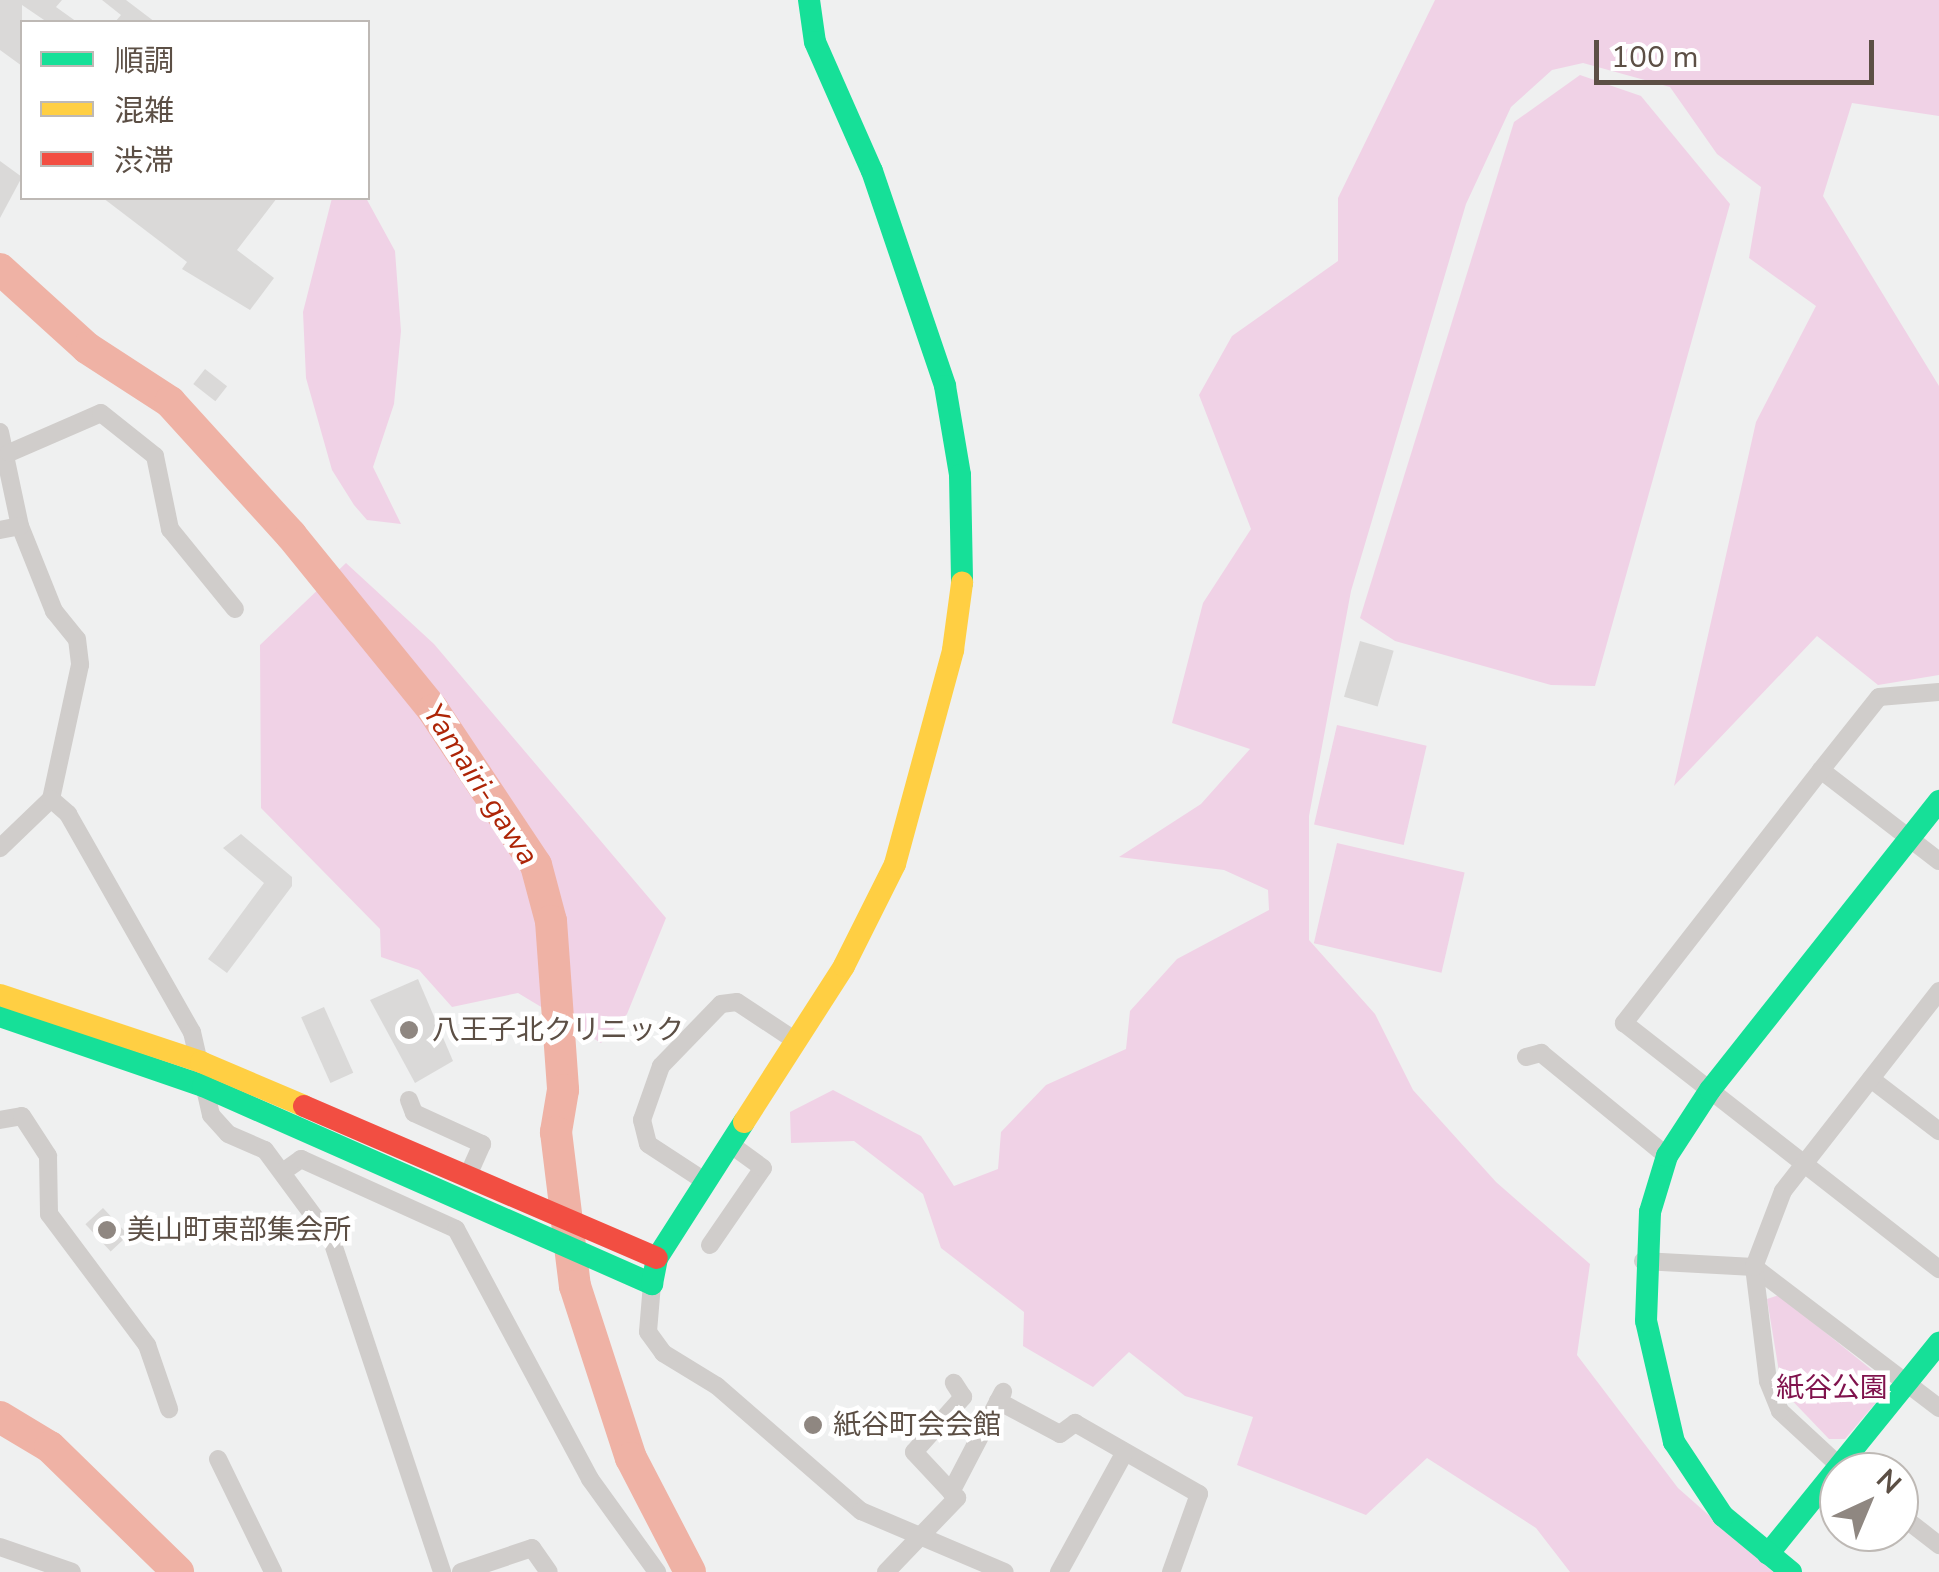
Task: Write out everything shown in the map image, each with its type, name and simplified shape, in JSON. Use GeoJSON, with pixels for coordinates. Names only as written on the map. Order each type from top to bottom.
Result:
{"type":"FeatureCollection","features":[{"type":"Feature","properties":{"kind":"street"},"geometry":{"type":"LineString","coordinates":[[809,0],[816,42],[872,171],[945,386],[960,475],[962,582],[953,650],[895,864],[796,1041],[657,1258],[648,1332],[663,1353],[717,1386],[861,1511],[1005,1572]]}},
{"type":"Feature","properties":{"kind":"street"},"geometry":{"type":"LineString","coordinates":[[9,453],[101,413],[155,456],[170,528],[234,609]]}},
{"type":"Feature","properties":{"kind":"street"},"geometry":{"type":"LineString","coordinates":[[0,432],[9,453],[20,526],[54,611],[77,640],[80,665],[52,799],[0,848]]}},
{"type":"Feature","properties":{"kind":"street"},"geometry":{"type":"LineString","coordinates":[[0,530],[20,526]]}},
{"type":"Feature","properties":{"kind":"street"},"geometry":{"type":"LineString","coordinates":[[1939,692],[1880,697],[1624,1023],[1939,1269]]}},
{"type":"Feature","properties":{"kind":"street"},"geometry":{"type":"LineString","coordinates":[[1821,770],[1939,861]]}},
{"type":"Feature","properties":{"kind":"street"},"geometry":{"type":"LineString","coordinates":[[52,799],[125,914],[200,1062],[211,1115],[228,1134],[265,1150],[284,1170],[332,1241],[354,1293],[442,1572]]}},
{"type":"Feature","properties":{"kind":"street"},"geometry":{"type":"LineString","coordinates":[[1791,1572],[1724,1516],[1674,1442],[1652,1362],[1643,1261],[1668,1156],[1710,1090],[1939,801]]}},
{"type":"Feature","properties":{"kind":"street"},"geometry":{"type":"LineString","coordinates":[[0,995],[200,1062],[657,1258]]}},
{"type":"Feature","properties":{"kind":"street"},"geometry":{"type":"LineString","coordinates":[[1824,1452],[1780,1411],[1768,1381],[1754,1267],[1770,1217],[1802,1163],[1937,996]]}},
{"type":"Feature","properties":{"kind":"street"},"geometry":{"type":"LineString","coordinates":[[706,1182],[648,1144],[642,1120],[661,1066],[721,1004],[737,1002],[796,1041]]}},
{"type":"Feature","properties":{"kind":"street"},"geometry":{"type":"LineString","coordinates":[[0,1016],[203,1086],[652,1284]]}},
{"type":"Feature","properties":{"kind":"street"},"geometry":{"type":"LineString","coordinates":[[1526,1057],[1541,1053],[1668,1156]]}},
{"type":"Feature","properties":{"kind":"street"},"geometry":{"type":"LineString","coordinates":[[1870,1079],[1939,1132]]}},
{"type":"Feature","properties":{"kind":"street"},"geometry":{"type":"LineString","coordinates":[[409,1100],[414,1114],[482,1144],[467,1177]]}},
{"type":"Feature","properties":{"kind":"street"},"geometry":{"type":"LineString","coordinates":[[0,1120],[22,1116],[48,1156],[49,1214],[138,1331],[169,1408]]}},
{"type":"Feature","properties":{"kind":"street"},"geometry":{"type":"LineString","coordinates":[[710,1244],[762,1168],[730,1144]]}},
{"type":"Feature","properties":{"kind":"street"},"geometry":{"type":"LineString","coordinates":[[284,1170],[302,1160],[456,1229],[590,1479],[657,1572]]}},
{"type":"Feature","properties":{"kind":"street"},"geometry":{"type":"LineString","coordinates":[[1643,1261],[1754,1267],[1939,1408]]}},
{"type":"Feature","properties":{"kind":"street"},"geometry":{"type":"LineString","coordinates":[[1855,1452],[1939,1343]]}},
{"type":"Feature","properties":{"kind":"street"},"geometry":{"type":"LineString","coordinates":[[886,1572],[957,1498],[914,1452],[964,1397],[954,1383]]}},
{"type":"Feature","properties":{"kind":"street"},"geometry":{"type":"LineString","coordinates":[[952,1492],[1001,1397],[1060,1434],[1076,1423],[1124,1454],[1200,1494],[1171,1572]]}},
{"type":"Feature","properties":{"kind":"street"},"geometry":{"type":"LineString","coordinates":[[1059,1572],[1124,1454]]}},
{"type":"Feature","properties":{"kind":"street"},"geometry":{"type":"LineString","coordinates":[[218,1460],[273,1572]]}},
{"type":"Feature","properties":{"kind":"street"},"geometry":{"type":"LineString","coordinates":[[1768,1554],[1819,1495]]}},
{"type":"Feature","properties":{"kind":"street"},"geometry":{"type":"LineString","coordinates":[[1919,1530],[1939,1545]]}},
{"type":"Feature","properties":{"kind":"street"},"geometry":{"type":"LineString","coordinates":[[0,1547],[72,1572]]}},
{"type":"Feature","properties":{"kind":"street"},"geometry":{"type":"LineString","coordinates":[[461,1572],[532,1548],[550,1572]]}},
{"type":"Feature","properties":{"kind":"green space"},"geometry":{"type":"Polygon","coordinates":[[[1435,0],[1939,0],[1939,116],[1852,103],[1823,196],[1939,386],[1939,675],[1878,685],[1817,636],[1674,786],[1756,422],[1816,306],[1749,258],[1761,187],[1717,154],[1670,87],[1583,63],[1552,70],[1511,107],[1466,204],[1351,591],[1309,816],[1309,940],[1375,1014],[1413,1090],[1496,1182],[1590,1264],[1577,1355],[1678,1488],[1773,1572],[1570,1572],[1536,1528],[1427,1458],[1366,1515],[1237,1465],[1253,1417],[1185,1396],[1129,1352],[1093,1387],[1023,1346],[1024,1312],[941,1248],[923,1194],[854,1141],[791,1143],[790,1112],[833,1090],[921,1136],[954,1186],[998,1169],[1001,1132],[1046,1085],[1126,1049],[1130,1011],[1177,959],[1269,910],[1268,890],[1224,870],[1119,857],[1201,804],[1250,749],[1172,723],[1203,603],[1251,529],[1199,395],[1232,336],[1338,261],[1338,198],[1435,0]]]}},
{"type":"Feature","properties":{"kind":"green space"},"geometry":{"type":"Polygon","coordinates":[[[1580,75],[1641,96],[1730,204],[1595,686],[1551,685],[1395,641],[1360,618],[1514,122],[1580,75]]]}},
{"type":"Feature","properties":{"kind":"green space"},"geometry":{"type":"Polygon","coordinates":[[[331,200],[367,200],[395,251],[401,331],[394,404],[373,467],[401,524],[367,520],[332,470],[306,378],[303,312],[331,200]]]}},
{"type":"Feature","properties":{"kind":"green space"},"geometry":{"type":"Polygon","coordinates":[[[346,563],[434,644],[666,918],[627,1014],[601,1043],[518,993],[452,1007],[419,970],[381,957],[380,929],[261,808],[260,645],[346,563]]]}},
{"type":"Feature","properties":{"kind":"green space"},"geometry":{"type":"Polygon","coordinates":[[[1337,725],[1427,746],[1404,845],[1314,824],[1337,725]]]}},
{"type":"Feature","properties":{"kind":"green space"},"geometry":{"type":"Polygon","coordinates":[[[1337,843],[1465,872],[1441,973],[1314,943],[1337,843]]]}},
{"type":"Feature","properties":{"kind":"green space","name":"紙谷公園"},"geometry":{"type":"Polygon","coordinates":[[[1779,1295],[1883,1379],[1885,1392],[1845,1439],[1829,1439],[1782,1390],[1767,1299],[1779,1295]]]}},
{"type":"Feature","properties":{"kind":"building"},"geometry":{"type":"Polygon","coordinates":[[[0,0],[62,0],[56,7],[74,20],[44,20],[22,5],[20,65],[0,50],[0,0]]]}},
{"type":"Feature","properties":{"kind":"building"},"geometry":{"type":"Polygon","coordinates":[[[102,0],[126,0],[152,20],[117,20],[121,15],[102,0]]]}},
{"type":"Feature","properties":{"kind":"building"},"geometry":{"type":"Polygon","coordinates":[[[0,161],[20,176],[20,181],[0,218],[0,161]]]}},
{"type":"Feature","properties":{"kind":"building"},"geometry":{"type":"Polygon","coordinates":[[[106,200],[275,200],[237,250],[274,278],[250,310],[182,269],[187,262],[106,200]]]}},
{"type":"Feature","properties":{"kind":"building"},"geometry":{"type":"Polygon","coordinates":[[[205,369],[227,386],[215,401],[193,384],[205,369]]]}},
{"type":"Feature","properties":{"kind":"building"},"geometry":{"type":"Polygon","coordinates":[[[1360,641],[1394,651],[1378,706],[1344,697],[1360,641]]]}},
{"type":"Feature","properties":{"kind":"building"},"geometry":{"type":"Polygon","coordinates":[[[241,834],[292,877],[292,886],[227,973],[208,959],[264,883],[223,848],[241,834]]]}},
{"type":"Feature","properties":{"kind":"building"},"geometry":{"type":"Polygon","coordinates":[[[418,979],[453,1061],[415,1083],[370,1000],[418,979]]]}},
{"type":"Feature","properties":{"kind":"building"},"geometry":{"type":"Polygon","coordinates":[[[324,1007],[353,1073],[330,1083],[301,1017],[324,1007]]]}},
{"type":"Feature","properties":{"kind":"building","name":"美山町東部集会所"},"geometry":{"type":"Polygon","coordinates":[[[103,1208],[128,1235],[111,1251],[85,1224],[103,1208]]]}},
{"type":"Feature","properties":{"kind":"waterway","name":"Yamairi-gawa"},"geometry":{"type":"LineString","coordinates":[[0,269],[87,348],[170,402],[291,535],[433,710],[536,865],[551,921],[563,1090],[556,1132],[575,1286],[631,1458],[690,1572]]}},
{"type":"Feature","properties":{"kind":"waterway"},"geometry":{"type":"LineString","coordinates":[[0,1417],[50,1447],[178,1572]]}},
{"type":"Feature","properties":{"kind":"traffic: fast"},"geometry":{"type":"LineString","coordinates":[[809,0],[815,42],[872,171],[945,386],[960,475],[962,583]]}},
{"type":"Feature","properties":{"kind":"traffic: fast"},"geometry":{"type":"LineString","coordinates":[[1791,1572],[1723,1516],[1674,1442],[1646,1321],[1650,1212],[1667,1156],[1710,1090],[1939,801]]}},
{"type":"Feature","properties":{"kind":"traffic: fast"},"geometry":{"type":"LineString","coordinates":[[0,1016],[203,1086],[652,1284],[657,1258],[744,1122]]}},
{"type":"Feature","properties":{"kind":"traffic: fast"},"geometry":{"type":"LineString","coordinates":[[1768,1554],[1939,1343]]}},
{"type":"Feature","properties":{"kind":"traffic: slow"},"geometry":{"type":"LineString","coordinates":[[744,1122],[844,966],[895,864],[953,650],[962,583]]}},
{"type":"Feature","properties":{"kind":"traffic: slow"},"geometry":{"type":"LineString","coordinates":[[0,995],[201,1062],[304,1106]]}},
{"type":"Feature","properties":{"kind":"traffic: jam"},"geometry":{"type":"LineString","coordinates":[[304,1106],[657,1258]]}},
{"type":"Feature","properties":{"kind":"place","name":"八王子北クリニック"},"geometry":{"type":"Point","coordinates":[409,1030]}},
{"type":"Feature","properties":{"kind":"place","name":"美山町東部集会所"},"geometry":{"type":"Point","coordinates":[107,1230]}},
{"type":"Feature","properties":{"kind":"place","name":"紙谷町会会館"},"geometry":{"type":"Point","coordinates":[813,1425]}}]}
